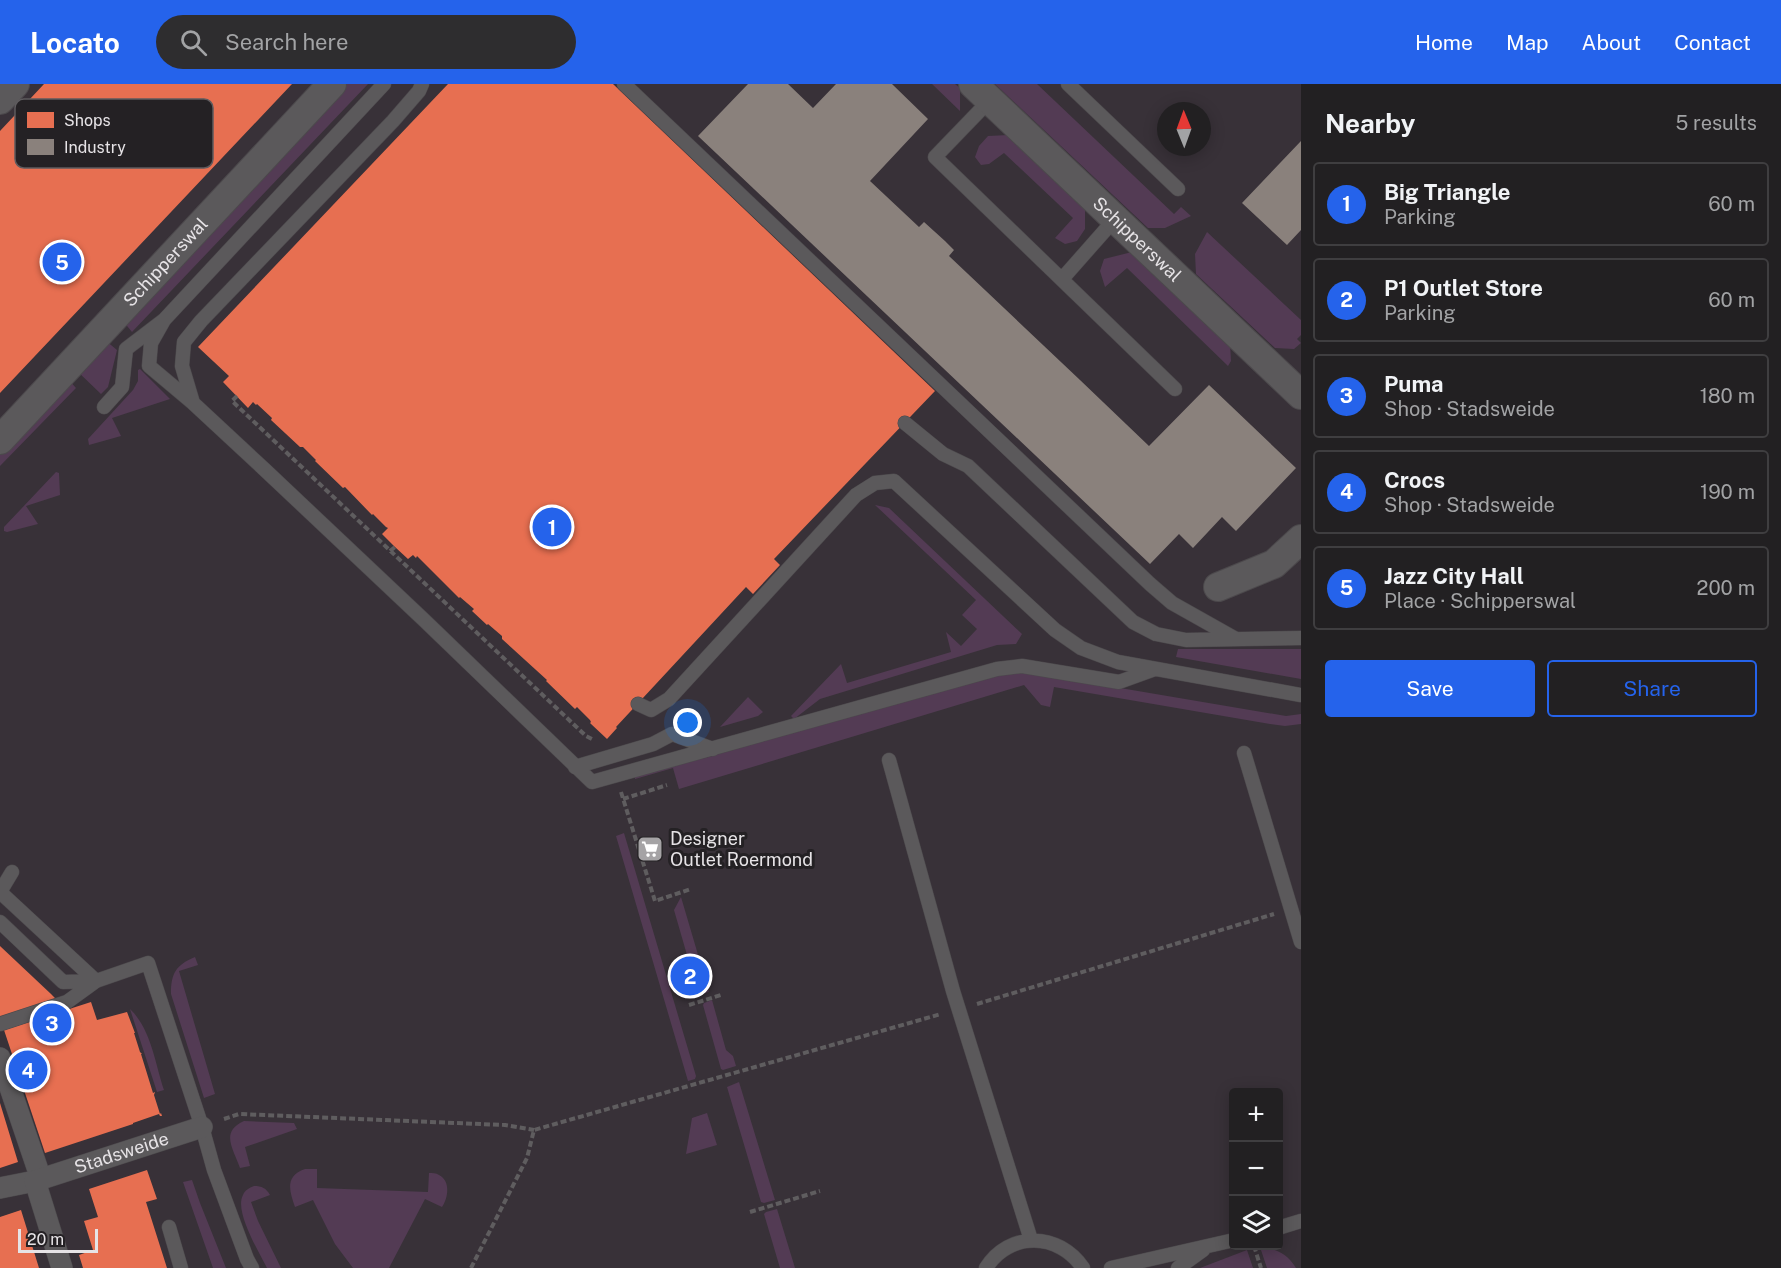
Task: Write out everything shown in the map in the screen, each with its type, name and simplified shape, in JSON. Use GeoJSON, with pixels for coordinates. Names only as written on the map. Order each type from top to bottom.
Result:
{"type":"FeatureCollection","features":[{"type":"Feature","properties":{"kind":"street"},"geometry":{"type":"LineString","coordinates":[[0,100],[15,84]]}},
{"type":"Feature","properties":{"kind":"street","name":"Schipperswal"},"geometry":{"type":"LineString","coordinates":[[0,440],[332,84]]}},
{"type":"Feature","properties":{"kind":"street","name":"Schipperswal"},"geometry":{"type":"LineString","coordinates":[[981,92],[1301,395]]}},
{"type":"Feature","properties":{"kind":"street"},"geometry":{"type":"LineString","coordinates":[[1218,587],[1274,564],[1301,539]]}},
{"type":"Feature","properties":{"kind":"street"},"geometry":{"type":"LineString","coordinates":[[0,1058],[38,1180],[62,1268]]}},
{"type":"Feature","properties":{"kind":"street","name":"Stadsweide"},"geometry":{"type":"LineString","coordinates":[[0,1188],[38,1180],[202,1127]]}},
{"type":"Feature","properties":{"kind":"lane"},"geometry":{"type":"LineString","coordinates":[[104,407],[122,387],[126,350],[164,320],[384,84]]}},
{"type":"Feature","properties":{"kind":"lane"},"geometry":{"type":"LineString","coordinates":[[193,403],[182,366],[184,342],[201,321],[393,121],[419,91],[422,84]]}},
{"type":"Feature","properties":{"kind":"lane"},"geometry":{"type":"LineString","coordinates":[[624,84],[1150,584],[1172,603],[1236,639]]}},
{"type":"Feature","properties":{"kind":"lane"},"geometry":{"type":"LineString","coordinates":[[1068,84],[1178,189]]}},
{"type":"Feature","properties":{"kind":"lane"},"geometry":{"type":"LineString","coordinates":[[981,92],[935,157],[1175,389]]}},
{"type":"Feature","properties":{"kind":"lane"},"geometry":{"type":"LineString","coordinates":[[1062,279],[1114,219]]}},
{"type":"Feature","properties":{"kind":"lane"},"geometry":{"type":"LineString","coordinates":[[164,320],[151,343],[149,366],[193,403],[592,782],[997,669],[1022,666],[1119,682],[1155,669]]}},
{"type":"Feature","properties":{"kind":"lane"},"geometry":{"type":"LineString","coordinates":[[904,423],[943,454],[968,466],[1133,622],[1156,634],[1186,639],[1301,638]]}},
{"type":"Feature","properties":{"kind":"lane"},"geometry":{"type":"LineString","coordinates":[[638,704],[651,711],[669,699],[856,495],[875,483],[894,481],[1055,630],[1081,648],[1118,662],[1301,695]]}},
{"type":"Feature","properties":{"kind":"lane"},"geometry":{"type":"LineString","coordinates":[[575,767],[653,744],[672,734],[713,749]]}},
{"type":"Feature","properties":{"kind":"lane"},"geometry":{"type":"LineString","coordinates":[[1244,753],[1301,942]]}},
{"type":"Feature","properties":{"kind":"lane"},"geometry":{"type":"LineString","coordinates":[[889,760],[959,1009],[1031,1240]]}},
{"type":"Feature","properties":{"kind":"lane"},"geometry":{"type":"LineString","coordinates":[[12,872],[0,892],[96,981]]}},
{"type":"Feature","properties":{"kind":"lane"},"geometry":{"type":"LineString","coordinates":[[0,922],[63,982],[96,981]]}},
{"type":"Feature","properties":{"kind":"lane"},"geometry":{"type":"LineString","coordinates":[[0,1024],[66,1002],[96,981],[148,963],[214,1170],[252,1268]]}},
{"type":"Feature","properties":{"kind":"lane"},"geometry":{"type":"LineString","coordinates":[[1283,1226],[1301,1221]]}},
{"type":"Feature","properties":{"kind":"lane"},"geometry":{"type":"LineString","coordinates":[[169,1227],[181,1268]]}},
{"type":"Feature","properties":{"kind":"lane"},"geometry":{"type":"LineString","coordinates":[[986,1268],[992,1259],[1005,1248],[1031,1240],[1048,1242],[1064,1248],[1077,1259],[1083,1268]]}},
{"type":"Feature","properties":{"kind":"lane"},"geometry":{"type":"LineString","coordinates":[[1111,1268],[1229,1241]]}},
{"type":"Feature","properties":{"kind":"lane"},"geometry":{"type":"LineString","coordinates":[[1178,1268],[1210,1246]]}},
{"type":"Feature","properties":{"kind":"path"},"geometry":{"type":"LineString","coordinates":[[237,396],[232,401],[586,736],[605,745],[611,756]]}},
{"type":"Feature","properties":{"kind":"path"},"geometry":{"type":"LineString","coordinates":[[390,551],[395,547]]}},
{"type":"Feature","properties":{"kind":"path"},"geometry":{"type":"LineString","coordinates":[[623,799],[655,902],[692,889]]}},
{"type":"Feature","properties":{"kind":"path"},"geometry":{"type":"LineString","coordinates":[[202,1127],[239,1114],[505,1125],[534,1130],[959,1009],[1291,909]]}},
{"type":"Feature","properties":{"kind":"path"},"geometry":{"type":"LineString","coordinates":[[688,1005],[722,995]]}},
{"type":"Feature","properties":{"kind":"path"},"geometry":{"type":"LineString","coordinates":[[471,1268],[526,1158],[534,1130]]}},
{"type":"Feature","properties":{"kind":"path"},"geometry":{"type":"LineString","coordinates":[[750,1212],[820,1191]]}},
{"type":"Feature","properties":{"kind":"path"},"geometry":{"type":"LineString","coordinates":[[1256,1250],[1261,1268]]}},
{"type":"Feature","properties":{"kind":"shaded area","name":"Designer Outlet Roermond"},"geometry":{"type":"Polygon","coordinates":[[[0,84],[1301,84],[1301,1268],[0,1268],[0,84]]]}},
{"type":"Feature","properties":{"kind":"shaded area"},"geometry":{"type":"Polygon","coordinates":[[[347,84],[368,84],[132,332],[123,321],[347,84]]]}},
{"type":"Feature","properties":{"kind":"shaded area"},"geometry":{"type":"Polygon","coordinates":[[[932,84],[955,84],[960,88],[960,111],[932,84]]]}},
{"type":"Feature","properties":{"kind":"shaded area"},"geometry":{"type":"Polygon","coordinates":[[[995,84],[1037,84],[1174,214],[1181,207],[1191,216],[1165,228],[1148,228],[995,84]]]}},
{"type":"Feature","properties":{"kind":"shaded area"},"geometry":{"type":"Polygon","coordinates":[[[1009,135],[1085,207],[1085,229],[1077,241],[1065,244],[1055,238],[1073,218],[1004,153],[989,164],[981,165],[975,157],[979,146],[988,136],[1009,135]]]}},
{"type":"Feature","properties":{"kind":"shaded area"},"geometry":{"type":"Polygon","coordinates":[[[1207,232],[1301,320],[1301,335],[1297,339],[1301,343],[1294,349],[1275,348],[1196,274],[1195,254],[1207,232]]]}},
{"type":"Feature","properties":{"kind":"shaded area"},"geometry":{"type":"Polygon","coordinates":[[[1132,252],[1230,343],[1231,361],[1228,366],[1127,268],[1105,287],[1100,271],[1104,259],[1132,252]]]}},
{"type":"Feature","properties":{"kind":"shaded area"},"geometry":{"type":"Polygon","coordinates":[[[105,340],[117,350],[108,387],[101,394],[76,370],[105,340]]]}},
{"type":"Feature","properties":{"kind":"shaded area"},"geometry":{"type":"Polygon","coordinates":[[[140,369],[170,399],[112,418],[121,436],[89,445],[88,439],[133,390],[138,381],[138,370],[140,369]]]}},
{"type":"Feature","properties":{"kind":"shaded area"},"geometry":{"type":"Polygon","coordinates":[[[68,379],[76,388],[0,466],[0,450],[68,379]]]}},
{"type":"Feature","properties":{"kind":"shaded area"},"geometry":{"type":"Polygon","coordinates":[[[56,472],[59,473],[60,495],[26,506],[38,524],[4,531],[4,527],[56,472]]]}},
{"type":"Feature","properties":{"kind":"shaded area"},"geometry":{"type":"Polygon","coordinates":[[[875,505],[889,508],[1022,634],[1016,644],[997,645],[820,699],[794,719],[791,716],[841,664],[847,683],[951,652],[946,632],[961,646],[977,629],[962,615],[976,600],[875,505]]]}},
{"type":"Feature","properties":{"kind":"shaded area"},"geometry":{"type":"Polygon","coordinates":[[[1178,649],[1301,649],[1301,679],[1176,657],[1178,649]]]}},
{"type":"Feature","properties":{"kind":"shaded area"},"geometry":{"type":"Polygon","coordinates":[[[1020,671],[1286,716],[1301,714],[1301,724],[1285,726],[1270,724],[1054,687],[1050,707],[1041,705],[1024,685],[679,789],[673,768],[635,779],[634,774],[672,763],[705,758],[986,675],[1020,671]]]}},
{"type":"Feature","properties":{"kind":"shaded area"},"geometry":{"type":"Polygon","coordinates":[[[748,697],[763,712],[758,716],[720,727],[748,697]]]}},
{"type":"Feature","properties":{"kind":"shaded area"},"geometry":{"type":"Polygon","coordinates":[[[624,833],[696,1076],[695,1079],[688,1081],[616,836],[624,833]]]}},
{"type":"Feature","properties":{"kind":"shaded area"},"geometry":{"type":"Polygon","coordinates":[[[681,897],[709,992],[701,994],[698,993],[674,910],[681,897]]]}},
{"type":"Feature","properties":{"kind":"shaded area"},"geometry":{"type":"Polygon","coordinates":[[[195,957],[198,965],[179,971],[215,1094],[204,1098],[171,994],[172,980],[176,971],[183,963],[195,957]]]}},
{"type":"Feature","properties":{"kind":"shaded area"},"geometry":{"type":"Polygon","coordinates":[[[712,1000],[726,1050],[733,1056],[736,1066],[723,1070],[703,1005],[712,1000]]]}},
{"type":"Feature","properties":{"kind":"shaded area"},"geometry":{"type":"Polygon","coordinates":[[[130,1009],[148,1036],[164,1090],[157,1092],[130,1009]]]}},
{"type":"Feature","properties":{"kind":"shaded area"},"geometry":{"type":"Polygon","coordinates":[[[739,1082],[775,1200],[764,1203],[761,1202],[727,1087],[739,1082]]]}},
{"type":"Feature","properties":{"kind":"shaded area"},"geometry":{"type":"Polygon","coordinates":[[[707,1113],[717,1145],[686,1154],[692,1118],[707,1113]]]}},
{"type":"Feature","properties":{"kind":"shaded area"},"geometry":{"type":"Polygon","coordinates":[[[244,1121],[294,1123],[297,1129],[245,1147],[250,1166],[240,1168],[230,1135],[237,1125],[244,1121]]]}},
{"type":"Feature","properties":{"kind":"shaded area"},"geometry":{"type":"Polygon","coordinates":[[[305,1169],[317,1169],[317,1188],[428,1192],[429,1173],[434,1173],[445,1181],[447,1195],[442,1207],[425,1199],[389,1268],[353,1268],[335,1244],[313,1200],[295,1207],[290,1189],[291,1180],[305,1169]]]}},
{"type":"Feature","properties":{"kind":"shaded area"},"geometry":{"type":"Polygon","coordinates":[[[192,1180],[226,1268],[213,1268],[183,1182],[192,1180]]]}},
{"type":"Feature","properties":{"kind":"shaded area"},"geometry":{"type":"Polygon","coordinates":[[[254,1186],[264,1188],[270,1195],[251,1202],[281,1268],[267,1268],[245,1221],[241,1202],[247,1189],[254,1186]]]}},
{"type":"Feature","properties":{"kind":"shaded area"},"geometry":{"type":"Polygon","coordinates":[[[777,1209],[795,1268],[780,1268],[764,1214],[777,1209]]]}},
{"type":"Feature","properties":{"kind":"shaded area"},"geometry":{"type":"Polygon","coordinates":[[[1247,1250],[1253,1268],[1200,1268],[1247,1250]]]}},
{"type":"Feature","properties":{"kind":"shaded area"},"geometry":{"type":"Polygon","coordinates":[[[1261,1250],[1274,1250],[1281,1253],[1296,1268],[1267,1268],[1261,1250]]]}},
{"type":"Feature","properties":{"kind":"building: Shops"},"geometry":{"type":"Polygon","coordinates":[[[44,84],[292,84],[213,168],[213,99],[30,99],[44,84]]]}},
{"type":"Feature","properties":{"kind":"building: Shops"},"geometry":{"type":"Polygon","coordinates":[[[448,84],[613,84],[935,391],[774,559],[780,565],[753,594],[746,587],[607,739],[577,707],[575,709],[417,556],[416,558],[413,555],[408,559],[395,547],[382,534],[388,528],[345,487],[343,488],[303,447],[300,447],[271,420],[272,418],[257,404],[253,402],[248,408],[223,382],[229,376],[198,347],[448,84]]]}},
{"type":"Feature","properties":{"kind":"building: Shops"},"geometry":{"type":"Polygon","coordinates":[[[15,115],[15,168],[213,168],[0,393],[0,131],[15,115]]]}},
{"type":"Feature","properties":{"kind":"building: Shops"},"geometry":{"type":"Polygon","coordinates":[[[0,946],[51,994],[56,999],[0,1018],[0,946]]]}},
{"type":"Feature","properties":{"kind":"building: Shops"},"geometry":{"type":"Polygon","coordinates":[[[91,1002],[97,1020],[127,1012],[162,1116],[159,1114],[45,1153],[4,1030],[91,1002]]]}},
{"type":"Feature","properties":{"kind":"building: Shops"},"geometry":{"type":"Polygon","coordinates":[[[0,1103],[18,1162],[0,1168],[0,1103]]]}},
{"type":"Feature","properties":{"kind":"building: Shops"},"geometry":{"type":"Polygon","coordinates":[[[147,1170],[157,1199],[146,1202],[167,1268],[83,1268],[79,1255],[93,1250],[84,1221],[98,1217],[89,1189],[147,1170]]]}},
{"type":"Feature","properties":{"kind":"building: Shops"},"geometry":{"type":"Polygon","coordinates":[[[21,1210],[39,1268],[0,1268],[0,1217],[21,1210]]]}},
{"type":"Feature","properties":{"kind":"building: Industry"},"geometry":{"type":"Polygon","coordinates":[[[748,84],[788,84],[813,108],[836,84],[892,84],[928,119],[870,181],[919,227],[924,222],[945,241],[954,250],[949,256],[1149,446],[1209,385],[1296,468],[1236,531],[1222,517],[1193,548],[1179,534],[1150,564],[698,136],[748,84]]]}},
{"type":"Feature","properties":{"kind":"building: Industry"},"geometry":{"type":"Polygon","coordinates":[[[1301,141],[1301,230],[1287,245],[1242,203],[1301,141]]]}},
{"type":"Feature","properties":{"kind":"place","name":"Jazz City Hall"},"geometry":{"type":"Point","coordinates":[62,262]}},
{"type":"Feature","properties":{"kind":"place","name":"Big Triangle"},"geometry":{"type":"Point","coordinates":[552,527]}},
{"type":"Feature","properties":{"kind":"place","name":"Designer Outlet Roermond"},"geometry":{"type":"Point","coordinates":[650,849]}},
{"type":"Feature","properties":{"kind":"place","name":"P1 Outlet Store"},"geometry":{"type":"Point","coordinates":[690,976]}},
{"type":"Feature","properties":{"kind":"place","name":"Puma"},"geometry":{"type":"Point","coordinates":[52,1023]}},
{"type":"Feature","properties":{"kind":"place","name":"Crocs"},"geometry":{"type":"Point","coordinates":[28,1070]}}]}
